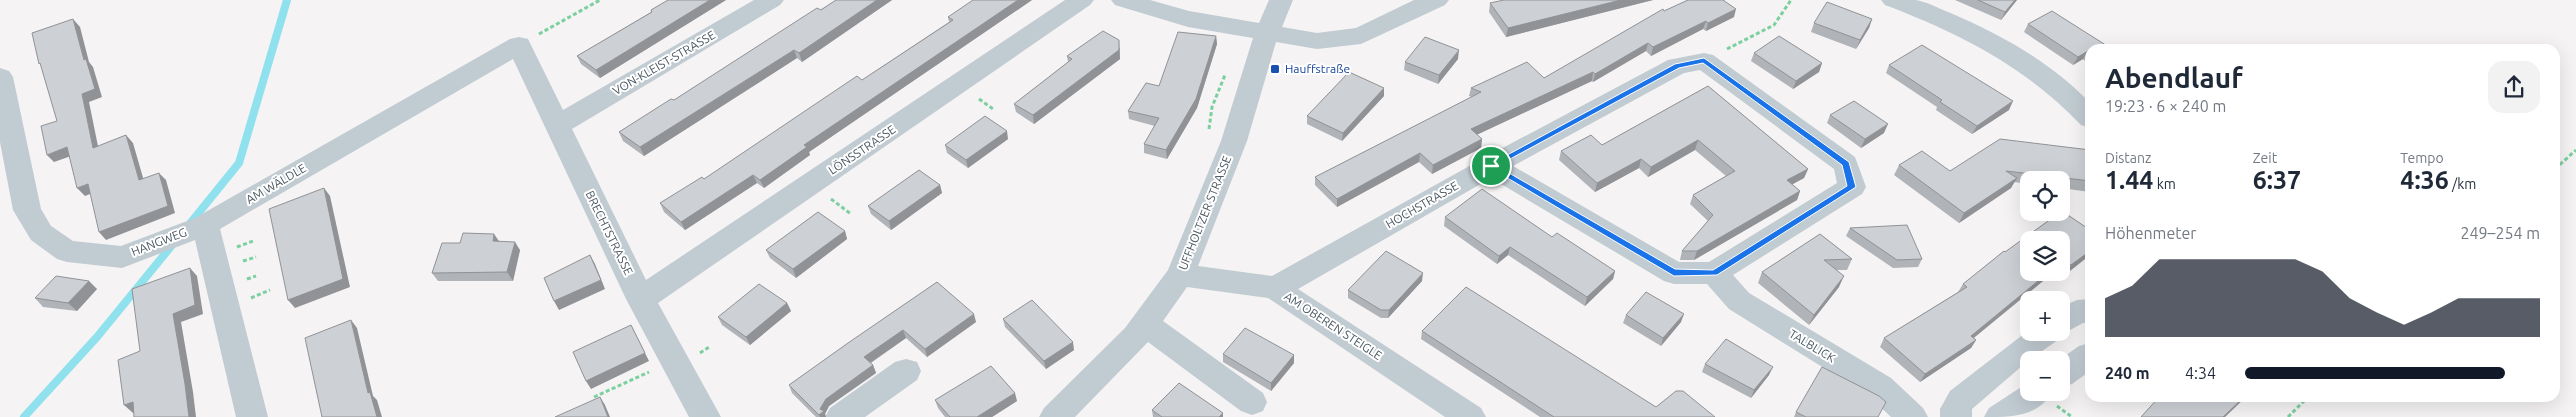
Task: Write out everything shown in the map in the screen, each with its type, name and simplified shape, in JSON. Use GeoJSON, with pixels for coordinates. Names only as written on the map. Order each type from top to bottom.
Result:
{"type":"FeatureCollection","features":[{"type":"Feature","properties":{"kind":"street","name":"VON-KLEIST-STRASSE"},"geometry":{"type":"LineString","coordinates":[[557,126],[772,0]]}},
{"type":"Feature","properties":{"kind":"street","name":"LÖNSSTRASSE"},"geometry":{"type":"LineString","coordinates":[[641,299],[1082,0]]}},
{"type":"Feature","properties":{"kind":"street"},"geometry":{"type":"LineString","coordinates":[[1123,0],[1188,19],[1317,41],[1361,36],[1411,10],[1437,0]]}},
{"type":"Feature","properties":{"kind":"street","name":"UFFHOLTZER STRASSE"},"geometry":{"type":"LineString","coordinates":[[1062,415],[1136,336],[1180,275],[1234,141],[1267,33],[1281,0]]}},
{"type":"Feature","properties":{"kind":"street"},"geometry":{"type":"LineString","coordinates":[[1893,0],[1975,34],[2038,71],[2077,104],[2085,113]]}},
{"type":"Feature","properties":{"kind":"street","name":"BRECHTSTRASSE"},"geometry":{"type":"LineString","coordinates":[[519,45],[641,299],[675,360],[698,415]]}},
{"type":"Feature","properties":{"kind":"street","name":"AM WÄLDLE"},"geometry":{"type":"LineString","coordinates":[[205,225],[519,45]]}},
{"type":"Feature","properties":{"kind":"street"},"geometry":{"type":"LineString","coordinates":[[1491,166],[1674,273],[1714,273],[1852,187],[1846,164],[1704,61]]}},
{"type":"Feature","properties":{"kind":"street","name":"HOCHSTRASSE"},"geometry":{"type":"LineString","coordinates":[[1275,288],[1491,166],[1677,66],[1704,61]]}},
{"type":"Feature","properties":{"kind":"street","name":"HANGWEG"},"geometry":{"type":"LineString","coordinates":[[0,78],[7,154],[27,210],[41,233],[67,251],[122,257],[205,225]]}},
{"type":"Feature","properties":{"kind":"street"},"geometry":{"type":"LineString","coordinates":[[205,225],[252,417]]}},
{"type":"Feature","properties":{"kind":"street","name":"TALBLICK"},"geometry":{"type":"LineString","coordinates":[[1714,273],[1739,301],[1880,387],[1912,417]]}},
{"type":"Feature","properties":{"kind":"street","name":"AM OBEREN STEIGLE"},"geometry":{"type":"LineString","coordinates":[[1180,275],[1275,288],[1470,417]]}},
{"type":"Feature","properties":{"kind":"street"},"geometry":{"type":"LineString","coordinates":[[2070,317],[2077,312],[2085,311]]}},
{"type":"Feature","properties":{"kind":"street"},"geometry":{"type":"LineString","coordinates":[[1145,323],[1252,402]]}},
{"type":"Feature","properties":{"kind":"street"},"geometry":{"type":"LineString","coordinates":[[1956,417],[1955,409],[1961,400],[2036,341]]}},
{"type":"Feature","properties":{"kind":"street"},"geometry":{"type":"LineString","coordinates":[[2070,369],[2085,358]]}},
{"type":"Feature","properties":{"kind":"street"},"geometry":{"type":"LineString","coordinates":[[841,417],[906,371]]}},
{"type":"Feature","properties":{"kind":"street"},"geometry":{"type":"LineString","coordinates":[[2000,417],[2024,401]]}},
{"type":"Feature","properties":{"kind":"path"},"geometry":{"type":"LineString","coordinates":[[519,45],[600,0]]}},
{"type":"Feature","properties":{"kind":"path"},"geometry":{"type":"LineString","coordinates":[[1704,61],[1774,25],[1791,0]]}},
{"type":"Feature","properties":{"kind":"path"},"geometry":{"type":"LineString","coordinates":[[1208,135],[1212,107],[1228,68]]}},
{"type":"Feature","properties":{"kind":"path"},"geometry":{"type":"LineString","coordinates":[[2560,164],[2576,150]]}},
{"type":"Feature","properties":{"kind":"path"},"geometry":{"type":"LineString","coordinates":[[594,397],[675,360]]}},
{"type":"Feature","properties":{"kind":"path"},"geometry":{"type":"LineString","coordinates":[[2288,417],[2303,402]]}},
{"type":"Feature","properties":{"kind":"building"},"geometry":{"type":"Polygon","coordinates":[[[668,0],[710,0],[596,70],[577,56],[652,12],[651,10],[668,0]]]}},
{"type":"Feature","properties":{"kind":"building"},"geometry":{"type":"Polygon","coordinates":[[[836,0],[877,0],[799,53],[794,50],[640,147],[619,132],[671,99],[674,100],[817,8],[821,10],[836,0]]]}},
{"type":"Feature","properties":{"kind":"building"},"geometry":{"type":"Polygon","coordinates":[[[973,0],[1018,0],[804,145],[807,147],[760,180],[753,175],[681,222],[660,203],[702,177],[704,179],[857,76],[862,80],[953,20],[948,17],[973,0]]]}},
{"type":"Feature","properties":{"kind":"building"},"geometry":{"type":"Polygon","coordinates":[[[1504,0],[1621,0],[1508,28],[1490,3],[1504,0]]]}},
{"type":"Feature","properties":{"kind":"building"},"geometry":{"type":"Polygon","coordinates":[[[1688,0],[1723,0],[1736,9],[1708,23],[1706,21],[1653,47],[1648,43],[1595,74],[1593,72],[1471,129],[1482,139],[1433,165],[1420,153],[1337,199],[1315,177],[1481,92],[1471,88],[1527,62],[1544,78],[1663,9],[1664,11],[1688,0]]]}},
{"type":"Feature","properties":{"kind":"building"},"geometry":{"type":"Polygon","coordinates":[[[1978,0],[2015,0],[2005,12],[1978,0]]]}},
{"type":"Feature","properties":{"kind":"building"},"geometry":{"type":"Polygon","coordinates":[[[1827,2],[1872,19],[1860,40],[1814,23],[1827,2]]]}},
{"type":"Feature","properties":{"kind":"building"},"geometry":{"type":"Polygon","coordinates":[[[2052,11],[2104,44],[2085,44],[2085,53],[2078,57],[2028,24],[2052,11]]]}},
{"type":"Feature","properties":{"kind":"building"},"geometry":{"type":"Polygon","coordinates":[[[73,19],[84,60],[86,59],[95,89],[82,94],[93,148],[126,135],[139,180],[159,173],[168,206],[99,232],[88,184],[77,188],[67,147],[47,155],[41,126],[57,121],[39,64],[32,33],[73,19]]]}},
{"type":"Feature","properties":{"kind":"building"},"geometry":{"type":"Polygon","coordinates":[[[1103,31],[1119,40],[1119,50],[1033,115],[1014,104],[1072,59],[1067,56],[1103,31]]]}},
{"type":"Feature","properties":{"kind":"building"},"geometry":{"type":"Polygon","coordinates":[[[1178,32],[1216,36],[1196,99],[1166,150],[1144,144],[1159,118],[1128,111],[1146,83],[1159,86],[1178,32]]]}},
{"type":"Feature","properties":{"kind":"building"},"geometry":{"type":"Polygon","coordinates":[[[1779,36],[1822,63],[1796,81],[1754,53],[1779,36]]]}},
{"type":"Feature","properties":{"kind":"building"},"geometry":{"type":"Polygon","coordinates":[[[1425,37],[1459,50],[1439,75],[1405,62],[1425,37]]]}},
{"type":"Feature","properties":{"kind":"building"},"geometry":{"type":"Polygon","coordinates":[[[1922,45],[2013,101],[1977,126],[1889,65],[1922,45]]]}},
{"type":"Feature","properties":{"kind":"building"},"geometry":{"type":"Polygon","coordinates":[[[1349,72],[1384,88],[1343,133],[1307,116],[1349,72]]]}},
{"type":"Feature","properties":{"kind":"building"},"geometry":{"type":"Polygon","coordinates":[[[1708,86],[1808,169],[1787,180],[1800,191],[1697,251],[1682,251],[1713,215],[1693,195],[1735,171],[1698,140],[1651,167],[1641,159],[1597,183],[1561,151],[1591,135],[1602,145],[1708,86]]]}},
{"type":"Feature","properties":{"kind":"building"},"geometry":{"type":"Polygon","coordinates":[[[1854,101],[1888,124],[1865,139],[1830,115],[1854,101]]]}},
{"type":"Feature","properties":{"kind":"building"},"geometry":{"type":"Polygon","coordinates":[[[985,116],[1007,131],[966,160],[945,145],[985,116]]]}},
{"type":"Feature","properties":{"kind":"building"},"geometry":{"type":"Polygon","coordinates":[[[2000,139],[2085,149],[2085,180],[2070,179],[2070,171],[2020,171],[2020,173],[2006,171],[2017,178],[1964,213],[1899,165],[1922,151],[1950,171],[2000,139]]]}},
{"type":"Feature","properties":{"kind":"building"},"geometry":{"type":"Polygon","coordinates":[[[919,170],[940,185],[889,221],[868,206],[919,170]]]}},
{"type":"Feature","properties":{"kind":"building"},"geometry":{"type":"Polygon","coordinates":[[[324,188],[343,279],[288,300],[269,209],[324,188]]]}},
{"type":"Feature","properties":{"kind":"building"},"geometry":{"type":"Polygon","coordinates":[[[1482,189],[1552,237],[1557,233],[1615,271],[1587,297],[1510,247],[1499,256],[1445,217],[1482,189]]]}},
{"type":"Feature","properties":{"kind":"building"},"geometry":{"type":"Polygon","coordinates":[[[818,212],[845,231],[793,269],[766,250],[818,212]]]}},
{"type":"Feature","properties":{"kind":"building"},"geometry":{"type":"Polygon","coordinates":[[[2070,216],[2085,227],[2085,255],[2071,265],[2070,231],[2034,231],[2048,221],[2070,221],[2070,216]]]}},
{"type":"Feature","properties":{"kind":"building"},"geometry":{"type":"Polygon","coordinates":[[[1907,225],[1922,259],[1897,260],[1850,228],[1907,225]]]}},
{"type":"Feature","properties":{"kind":"building"},"geometry":{"type":"Polygon","coordinates":[[[463,233],[494,234],[493,241],[515,242],[507,272],[432,273],[442,243],[460,243],[463,233]]]}},
{"type":"Feature","properties":{"kind":"building"},"geometry":{"type":"Polygon","coordinates":[[[1820,234],[1852,259],[1824,260],[1844,276],[1814,315],[1762,272],[1820,234]]]}},
{"type":"Feature","properties":{"kind":"building"},"geometry":{"type":"Polygon","coordinates":[[[2020,241],[2020,281],[2038,281],[2026,291],[2020,291],[2020,296],[1971,336],[1976,340],[1925,374],[1884,338],[1967,287],[1963,284],[2004,251],[2020,241]]]}},
{"type":"Feature","properties":{"kind":"building"},"geometry":{"type":"Polygon","coordinates":[[[1386,251],[1423,273],[1389,310],[1381,310],[1348,290],[1386,251]]]}},
{"type":"Feature","properties":{"kind":"building"},"geometry":{"type":"Polygon","coordinates":[[[590,255],[601,280],[554,301],[544,278],[590,255]]]}},
{"type":"Feature","properties":{"kind":"building"},"geometry":{"type":"Polygon","coordinates":[[[190,268],[195,305],[173,314],[189,417],[134,417],[133,402],[124,405],[118,360],[140,351],[132,289],[190,268]]]}},
{"type":"Feature","properties":{"kind":"building"},"geometry":{"type":"Polygon","coordinates":[[[56,276],[89,281],[68,303],[35,298],[56,276]]]}},
{"type":"Feature","properties":{"kind":"building"},"geometry":{"type":"Polygon","coordinates":[[[937,282],[974,314],[925,349],[903,330],[864,357],[873,365],[826,399],[820,409],[824,411],[819,415],[789,385],[848,343],[937,282]]]}},
{"type":"Feature","properties":{"kind":"building"},"geometry":{"type":"Polygon","coordinates":[[[759,284],[787,303],[746,337],[718,317],[759,284]]]}},
{"type":"Feature","properties":{"kind":"building"},"geometry":{"type":"Polygon","coordinates":[[[1466,287],[1656,407],[1676,391],[1683,391],[1715,417],[1554,417],[1422,331],[1466,287]]]}},
{"type":"Feature","properties":{"kind":"building"},"geometry":{"type":"Polygon","coordinates":[[[1646,292],[1684,314],[1663,338],[1626,315],[1646,292]]]}},
{"type":"Feature","properties":{"kind":"building"},"geometry":{"type":"Polygon","coordinates":[[[1032,300],[1073,342],[1044,361],[1003,319],[1032,300]]]}},
{"type":"Feature","properties":{"kind":"building"},"geometry":{"type":"Polygon","coordinates":[[[351,320],[368,393],[370,392],[377,417],[322,417],[305,338],[351,320]]]}},
{"type":"Feature","properties":{"kind":"building"},"geometry":{"type":"Polygon","coordinates":[[[631,325],[645,353],[586,381],[573,352],[631,325]]]}},
{"type":"Feature","properties":{"kind":"building"},"geometry":{"type":"Polygon","coordinates":[[[1245,328],[1294,355],[1271,383],[1223,354],[1245,328]]]}},
{"type":"Feature","properties":{"kind":"building"},"geometry":{"type":"Polygon","coordinates":[[[1726,339],[1773,367],[1754,390],[1705,364],[1726,339]]]}},
{"type":"Feature","properties":{"kind":"building"},"geometry":{"type":"Polygon","coordinates":[[[991,366],[1015,393],[977,417],[950,417],[935,400],[991,366]]]}},
{"type":"Feature","properties":{"kind":"building"},"geometry":{"type":"Polygon","coordinates":[[[1822,367],[1879,396],[1886,402],[1878,417],[1806,417],[1796,412],[1822,367]]]}},
{"type":"Feature","properties":{"kind":"building"},"geometry":{"type":"Polygon","coordinates":[[[1179,383],[1223,413],[1219,417],[1162,417],[1152,410],[1179,383]]]}},
{"type":"Feature","properties":{"kind":"building"},"geometry":{"type":"Polygon","coordinates":[[[600,397],[608,417],[555,417],[600,397]]]}},
{"type":"Feature","properties":{"kind":"building"},"geometry":{"type":"Polygon","coordinates":[[[2155,402],[2239,402],[2223,417],[2141,417],[2155,402]]]}},
{"type":"Feature","properties":{"kind":"waterway"},"geometry":{"type":"LineString","coordinates":[[188,226],[239,163],[287,0]]}},
{"type":"Feature","properties":{"kind":"waterway"},"geometry":{"type":"LineString","coordinates":[[24,417],[97,337],[173,244]]}},
{"type":"Feature","properties":{"kind":"place","name":"Hauffstraße"},"geometry":{"type":"Point","coordinates":[1275,69]}},
{"type":"Feature","properties":{"kind":"route"},"geometry":{"type":"LineString","coordinates":[[1704,61],[1846,164],[1852,187],[1714,273],[1674,273],[1491,166],[1677,66],[1704,61]]}}]}
